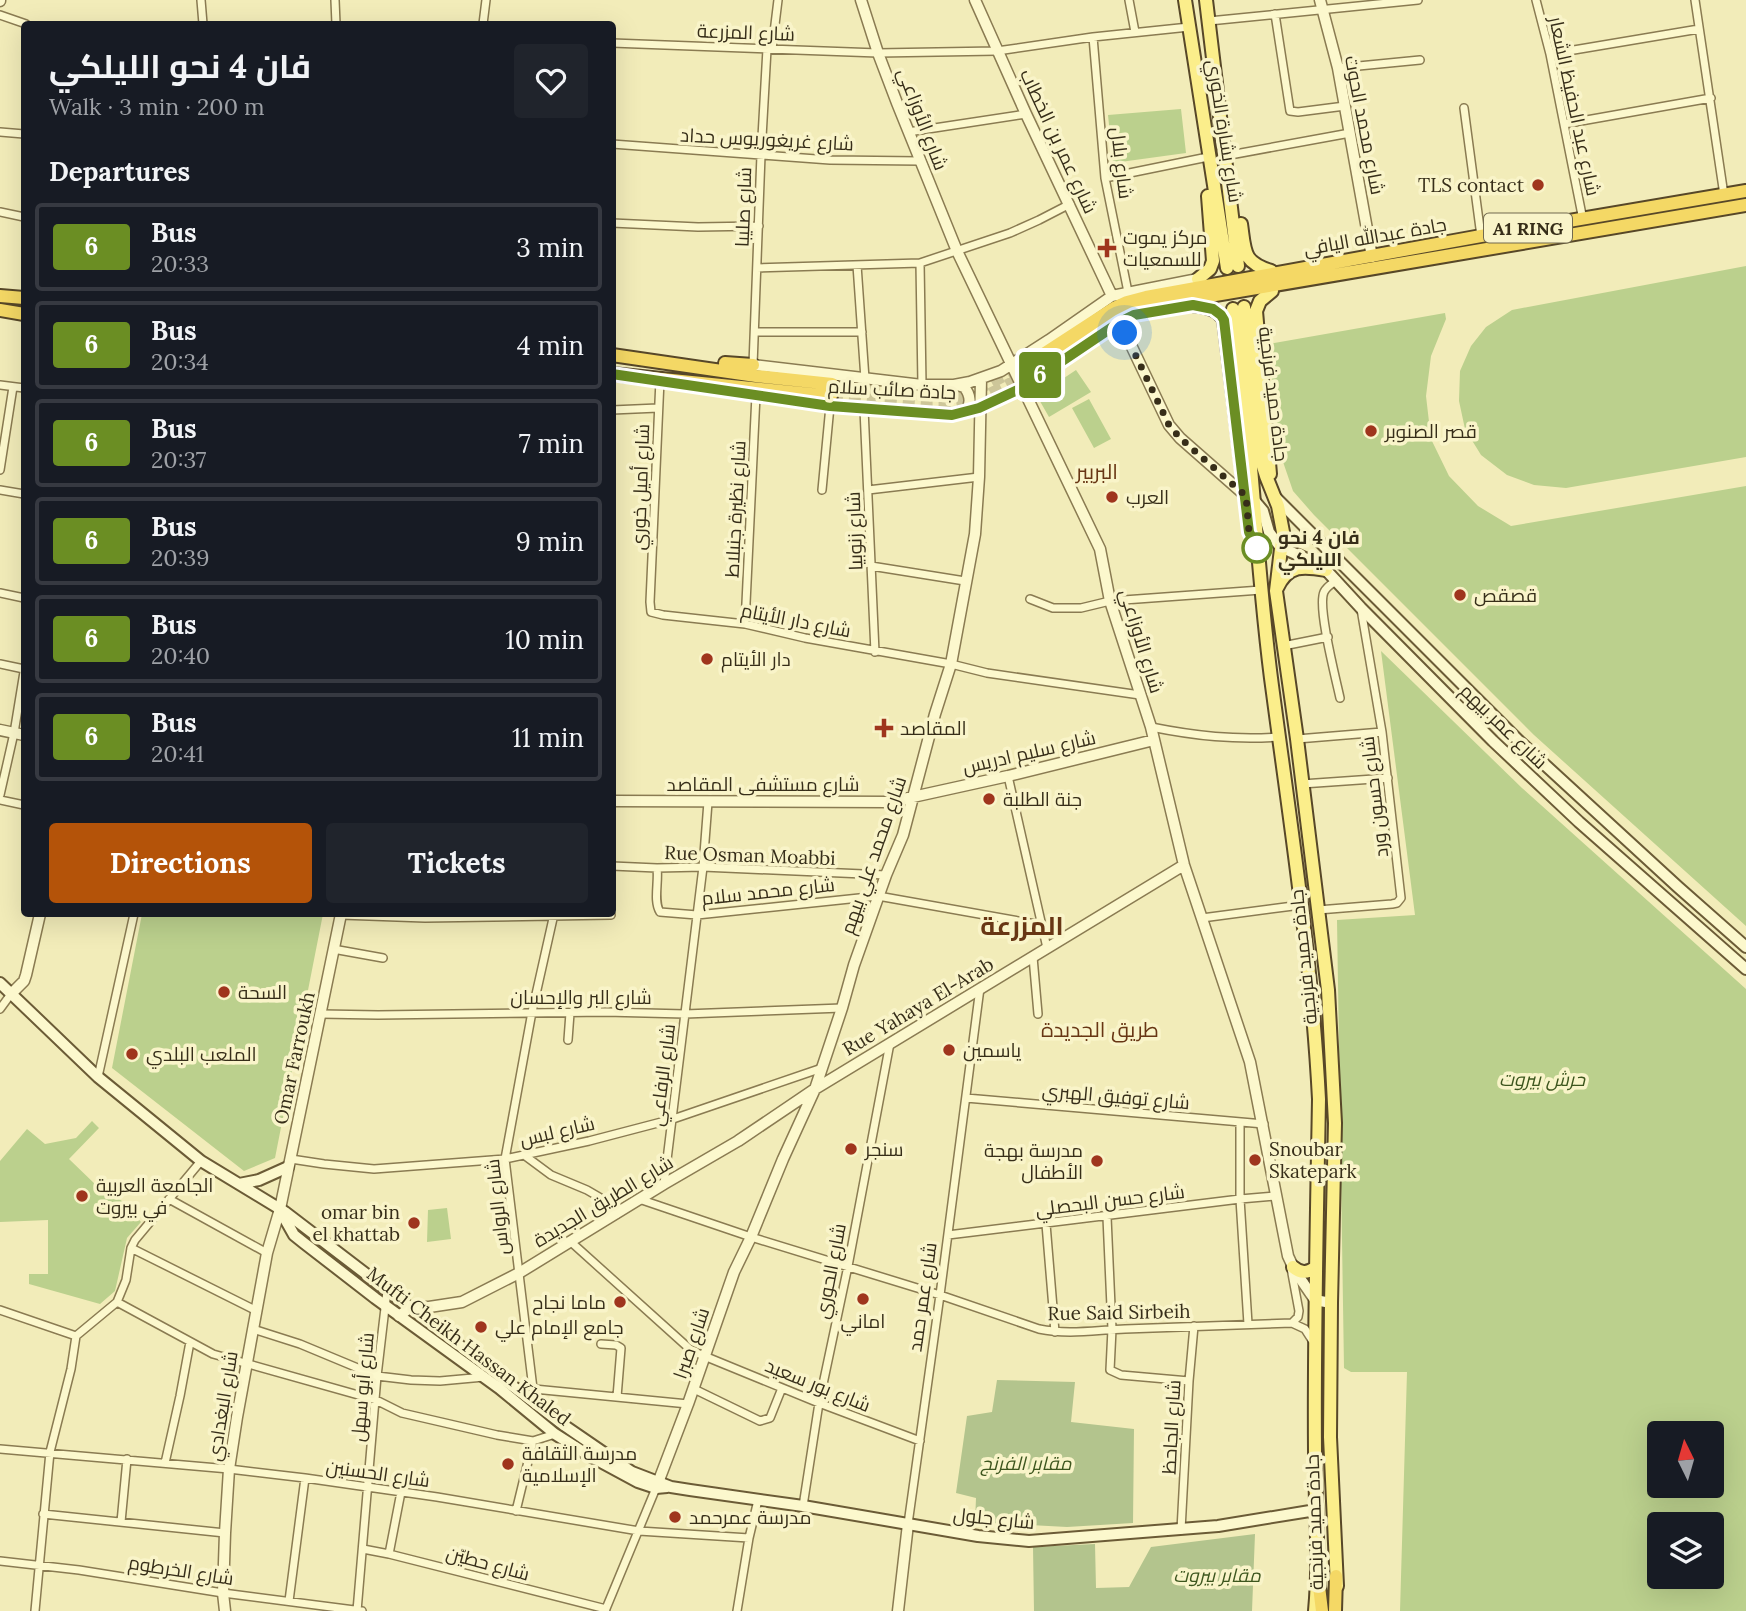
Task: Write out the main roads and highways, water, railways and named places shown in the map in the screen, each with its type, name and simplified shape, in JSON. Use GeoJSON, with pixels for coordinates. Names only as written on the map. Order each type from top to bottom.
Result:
{"type":"FeatureCollection","features":[{"type":"Feature","properties":{"kind":"highway","name":"جادة عبدالله اليافي"},"geometry":{"type":"LineString","coordinates":[[1746,191],[1481,236],[1373,263],[1310,267],[1146,297],[1127,302],[1105,314],[1031,367],[1139,308],[1373,263],[1746,205]]}},
{"type":"Feature","properties":{"kind":"highway"},"geometry":{"type":"LineString","coordinates":[[1193,305],[1272,291],[1373,263]]}},
{"type":"Feature","properties":{"kind":"highway"},"geometry":{"type":"LineString","coordinates":[[1198,279],[1310,267]]}},
{"type":"Feature","properties":{"kind":"highway"},"geometry":{"type":"LineString","coordinates":[[0,296],[21,298]]}},
{"type":"Feature","properties":{"kind":"highway"},"geometry":{"type":"LineString","coordinates":[[0,310],[21,314]]}},
{"type":"Feature","properties":{"kind":"highway","name":"جادة صائب سلام"},"geometry":{"type":"LineString","coordinates":[[616,355],[756,376],[831,395],[616,374]]}},
{"type":"Feature","properties":{"kind":"highway"},"geometry":{"type":"LineString","coordinates":[[669,362],[753,365]]}},
{"type":"Feature","properties":{"kind":"highway"},"geometry":{"type":"LineString","coordinates":[[660,380],[756,395]]}},
{"type":"Feature","properties":{"kind":"highway","name":"جادة حميد فرنجية"},"geometry":{"type":"LineString","coordinates":[[1335,1611],[1336,1576]]}},
{"type":"Feature","properties":{"kind":"highway","name":"جادة حميد فرنجية"},"geometry":{"type":"LineString","coordinates":[[1318,1578],[1322,1611]]}},
{"type":"Feature","properties":{"kind":"main road","name":"شارع بشارة الخوري"},"geometry":{"type":"LineString","coordinates":[[1185,0],[1233,267],[1217,84],[1206,0]]}},
{"type":"Feature","properties":{"kind":"main road"},"geometry":{"type":"LineString","coordinates":[[1197,78],[1197,108],[1213,256],[1210,269],[1198,279]]}},
{"type":"Feature","properties":{"kind":"main road"},"geometry":{"type":"LineString","coordinates":[[1217,84],[1222,99],[1241,230],[1249,261],[1271,271]]}},
{"type":"Feature","properties":{"kind":"main road"},"geometry":{"type":"LineString","coordinates":[[1272,291],[1260,301],[1256,311],[1273,492]]}},
{"type":"Feature","properties":{"kind":"main road"},"geometry":{"type":"LineString","coordinates":[[1193,305],[1213,309],[1224,320],[1239,454],[1250,498],[1263,511],[1269,532],[1283,548]]}},
{"type":"Feature","properties":{"kind":"main road","name":"جادة حميد فرنجية"},"geometry":{"type":"LineString","coordinates":[[1318,1578],[1314,1348],[1319,1099],[1301,905],[1257,548],[1249,532],[1250,498],[1238,308],[1261,460],[1282,519],[1283,548],[1276,591],[1328,989],[1335,1123],[1330,1437],[1336,1576]]}},
{"type":"Feature","properties":{"kind":"main road","name":"شارع عمر بيهم"},"geometry":{"type":"LineString","coordinates":[[1273,492],[1518,741],[1746,947]]}},
{"type":"Feature","properties":{"kind":"main road","name":"شارع عمر بيهم"},"geometry":{"type":"LineString","coordinates":[[1283,548],[1318,564],[1337,580],[1361,608],[1493,741],[1569,813],[1746,969]]}},
{"type":"Feature","properties":{"kind":"main road"},"geometry":{"type":"LineString","coordinates":[[1276,591],[1284,576],[1292,570],[1310,567],[1326,570]]}},
{"type":"Feature","properties":{"kind":"main road"},"geometry":{"type":"LineString","coordinates":[[1361,608],[1370,592]]}},
{"type":"Feature","properties":{"kind":"main road","name":"Mufti Cheikh Hassan Khaled"},"geometry":{"type":"LineString","coordinates":[[0,983],[98,1077],[201,1161],[280,1209],[565,1426],[632,1472],[657,1485]]}},
{"type":"Feature","properties":{"kind":"main road"},"geometry":{"type":"LineString","coordinates":[[239,1184],[265,1178],[290,1163]]}},
{"type":"Feature","properties":{"kind":"main road","name":"Mufti Cheikh Hassan Khaled"},"geometry":{"type":"LineString","coordinates":[[280,1209],[294,1235],[499,1388],[555,1434],[638,1482],[657,1485]]}},
{"type":"Feature","properties":{"kind":"main road"},"geometry":{"type":"LineString","coordinates":[[1291,1262],[1300,1272],[1306,1272],[1316,1266]]}},
{"type":"Feature","properties":{"kind":"main road","name":"شارع جلول"},"geometry":{"type":"LineString","coordinates":[[657,1485],[803,1506],[978,1536],[1029,1541],[1181,1530],[1260,1521],[1316,1510]]}},
{"type":"Feature","properties":{"kind":"main road"},"geometry":{"type":"LineString","coordinates":[[1336,1576],[1341,1611]]}},
{"type":"Feature","properties":{"kind":"main road"},"geometry":{"type":"LineString","coordinates":[[1315,1611],[1318,1578]]}},
{"type":"Feature","properties":{"kind":"tunnel"},"geometry":{"type":"LineString","coordinates":[[1238,266],[1244,307]]}},
{"type":"Feature","properties":{"kind":"tunnel"},"geometry":{"type":"LineString","coordinates":[[1227,268],[1233,309]]}},
{"type":"Feature","properties":{"kind":"tunnel"},"geometry":{"type":"LineString","coordinates":[[832,384],[949,395],[986,385],[1025,365]]}},
{"type":"Feature","properties":{"kind":"tunnel"},"geometry":{"type":"LineString","coordinates":[[831,396],[952,405],[984,397],[1027,375]]}},
{"type":"Feature","properties":{"kind":"place","name":"TLS contact"},"geometry":{"type":"Point","coordinates":[1538,185]}},
{"type":"Feature","properties":{"kind":"place","name":"مركز يموت للسمعيات"},"geometry":{"type":"Point","coordinates":[1107,248]}},
{"type":"Feature","properties":{"kind":"place","name":"قصر الصنوبر"},"geometry":{"type":"Point","coordinates":[1371,431]}},
{"type":"Feature","properties":{"kind":"place","name":"العرب"},"geometry":{"type":"Point","coordinates":[1112,497]}},
{"type":"Feature","properties":{"kind":"place","name":"فان 4 نحو الليلكي"},"geometry":{"type":"Point","coordinates":[1257,548]}},
{"type":"Feature","properties":{"kind":"place","name":"قصقص"},"geometry":{"type":"Point","coordinates":[1460,595]}},
{"type":"Feature","properties":{"kind":"place","name":"دار الأيتام"},"geometry":{"type":"Point","coordinates":[707,659]}},
{"type":"Feature","properties":{"kind":"place","name":"المقاصد"},"geometry":{"type":"Point","coordinates":[884,728]}},
{"type":"Feature","properties":{"kind":"place","name":"جنة الطلبة"},"geometry":{"type":"Point","coordinates":[989,799]}},
{"type":"Feature","properties":{"kind":"place","name":"السحة"},"geometry":{"type":"Point","coordinates":[224,992]}},
{"type":"Feature","properties":{"kind":"place","name":"ياسمين"},"geometry":{"type":"Point","coordinates":[949,1050]}},
{"type":"Feature","properties":{"kind":"place","name":"الملعب البلدي"},"geometry":{"type":"Point","coordinates":[132,1054]}},
{"type":"Feature","properties":{"kind":"place","name":"سنجر"},"geometry":{"type":"Point","coordinates":[851,1149]}},
{"type":"Feature","properties":{"kind":"place","name":"Snoubar Skatepark"},"geometry":{"type":"Point","coordinates":[1255,1160]}},
{"type":"Feature","properties":{"kind":"place","name":"مدرسة بهجة الأطفال"},"geometry":{"type":"Point","coordinates":[1097,1161]}},
{"type":"Feature","properties":{"kind":"place","name":"الجامعة العربية في بيروت"},"geometry":{"type":"Point","coordinates":[82,1196]}},
{"type":"Feature","properties":{"kind":"place","name":"omar bin el khattab"},"geometry":{"type":"Point","coordinates":[414,1223]}},
{"type":"Feature","properties":{"kind":"place","name":"اماني"},"geometry":{"type":"Point","coordinates":[863,1299]}},
{"type":"Feature","properties":{"kind":"place","name":"ماما نجاح"},"geometry":{"type":"Point","coordinates":[620,1302]}},
{"type":"Feature","properties":{"kind":"place","name":"جامع الإمام علي"},"geometry":{"type":"Point","coordinates":[481,1327]}},
{"type":"Feature","properties":{"kind":"place","name":"مدرسة الثقافة الإسلامية"},"geometry":{"type":"Point","coordinates":[508,1464]}},
{"type":"Feature","properties":{"kind":"place","name":"مدرسة عمرحمد"},"geometry":{"type":"Point","coordinates":[675,1517]}},
{"type":"Feature","properties":{"kind":"district","name":"البربير"},"geometry":{"type":"Point","coordinates":[1097,471]}},
{"type":"Feature","properties":{"kind":"district","name":"المزرعة"},"geometry":{"type":"Point","coordinates":[1022,925]}},
{"type":"Feature","properties":{"kind":"district","name":"طريق الجديدة"},"geometry":{"type":"Point","coordinates":[1100,1029]}},
{"type":"Feature","properties":{"kind":"park label","name":"حرش بيروت"},"geometry":{"type":"Point","coordinates":[1542,1079]}},
{"type":"Feature","properties":{"kind":"park label","name":"مقابر الفرنج"},"geometry":{"type":"Point","coordinates":[1026,1463]}},
{"type":"Feature","properties":{"kind":"park label","name":"مقابر بيروت"},"geometry":{"type":"Point","coordinates":[1217,1575]}}]}
